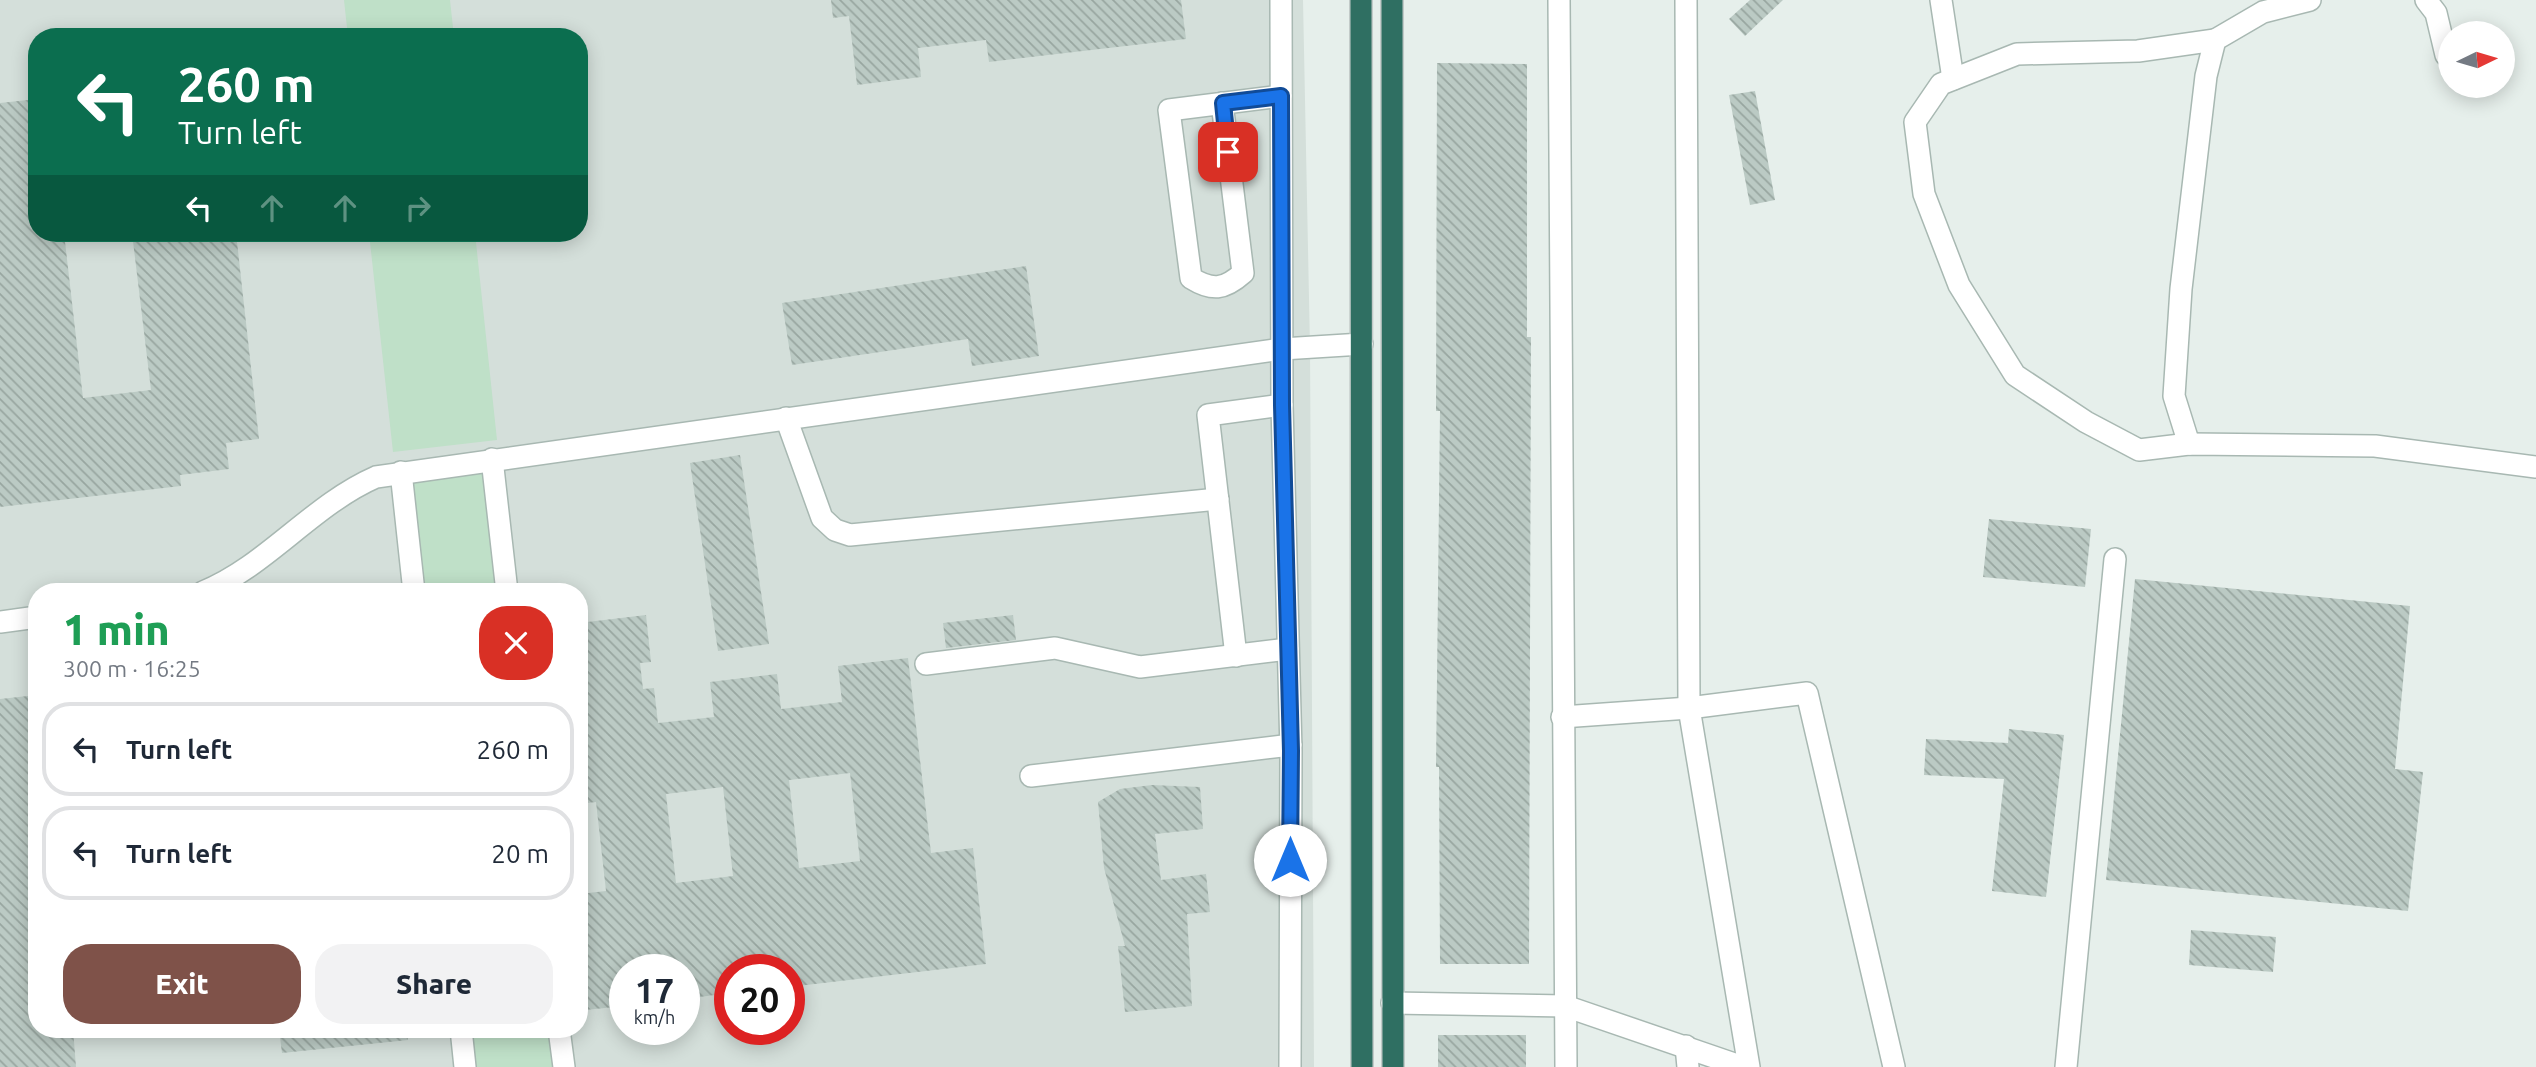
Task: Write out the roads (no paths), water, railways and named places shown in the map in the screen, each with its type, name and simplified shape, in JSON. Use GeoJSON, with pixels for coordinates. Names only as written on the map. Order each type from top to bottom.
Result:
{"type":"FeatureCollection","features":[{"type":"Feature","properties":{"kind":"highway"},"geometry":{"type":"LineString","coordinates":[[1362,0],[1362,1067]]}},
{"type":"Feature","properties":{"kind":"highway"},"geometry":{"type":"LineString","coordinates":[[1392,0],[1393,1067]]}},
{"type":"Feature","properties":{"kind":"street"},"geometry":{"type":"LineString","coordinates":[[1281,0],[1282,405],[1291,745],[1290,1067]]}},
{"type":"Feature","properties":{"kind":"street"},"geometry":{"type":"LineString","coordinates":[[1559,0],[1566,1067]]}},
{"type":"Feature","properties":{"kind":"street"},"geometry":{"type":"LineString","coordinates":[[1686,0],[1689,708],[1749,1067]]}},
{"type":"Feature","properties":{"kind":"street"},"geometry":{"type":"LineString","coordinates":[[1941,0],[1953,79]]}},
{"type":"Feature","properties":{"kind":"street"},"geometry":{"type":"LineString","coordinates":[[2310,0],[2263,12],[2215,40],[2137,51],[2017,54],[1941,84],[1915,122],[1924,194],[1959,285],[2015,375],[2086,422],[2139,450],[2189,444],[2375,446],[2536,467]]}},
{"type":"Feature","properties":{"kind":"street"},"geometry":{"type":"LineString","coordinates":[[2426,0],[2436,13],[2438,21]]}},
{"type":"Feature","properties":{"kind":"street"},"geometry":{"type":"LineString","coordinates":[[2189,444],[2174,396],[2178,329],[2206,76],[2215,40]]}},
{"type":"Feature","properties":{"kind":"street"},"geometry":{"type":"LineString","coordinates":[[1223,103],[1243,274],[1231,284],[1206,287],[1191,278],[1170,110],[1223,103],[1281,96]]}},
{"type":"Feature","properties":{"kind":"street"},"geometry":{"type":"LineString","coordinates":[[220,583],[240,572],[349,489],[376,477],[1282,349],[1362,344]]}},
{"type":"Feature","properties":{"kind":"street"},"geometry":{"type":"LineString","coordinates":[[1236,656],[1208,415],[1282,405]]}},
{"type":"Feature","properties":{"kind":"street"},"geometry":{"type":"LineString","coordinates":[[786,418],[822,518],[835,530],[850,535],[1217,499]]}},
{"type":"Feature","properties":{"kind":"street"},"geometry":{"type":"LineString","coordinates":[[492,459],[507,583]]}},
{"type":"Feature","properties":{"kind":"street"},"geometry":{"type":"LineString","coordinates":[[401,472],[413,583]]}},
{"type":"Feature","properties":{"kind":"street"},"geometry":{"type":"LineString","coordinates":[[2066,1067],[2115,559]]}},
{"type":"Feature","properties":{"kind":"street"},"geometry":{"type":"LineString","coordinates":[[0,622],[28,618]]}},
{"type":"Feature","properties":{"kind":"street"},"geometry":{"type":"LineString","coordinates":[[926,664],[1055,648],[1140,667],[1288,649]]}},
{"type":"Feature","properties":{"kind":"street"},"geometry":{"type":"LineString","coordinates":[[1562,717],[1689,708],[1807,693],[1894,1067]]}},
{"type":"Feature","properties":{"kind":"street"},"geometry":{"type":"LineString","coordinates":[[1031,776],[1291,745]]}},
{"type":"Feature","properties":{"kind":"street"},"geometry":{"type":"LineString","coordinates":[[1392,1003],[1565,1006],[1687,1056],[1743,1067]]}},
{"type":"Feature","properties":{"kind":"street"},"geometry":{"type":"LineString","coordinates":[[462,1038],[466,1067]]}},
{"type":"Feature","properties":{"kind":"street"},"geometry":{"type":"LineString","coordinates":[[560,1038],[564,1067]]}}]}
